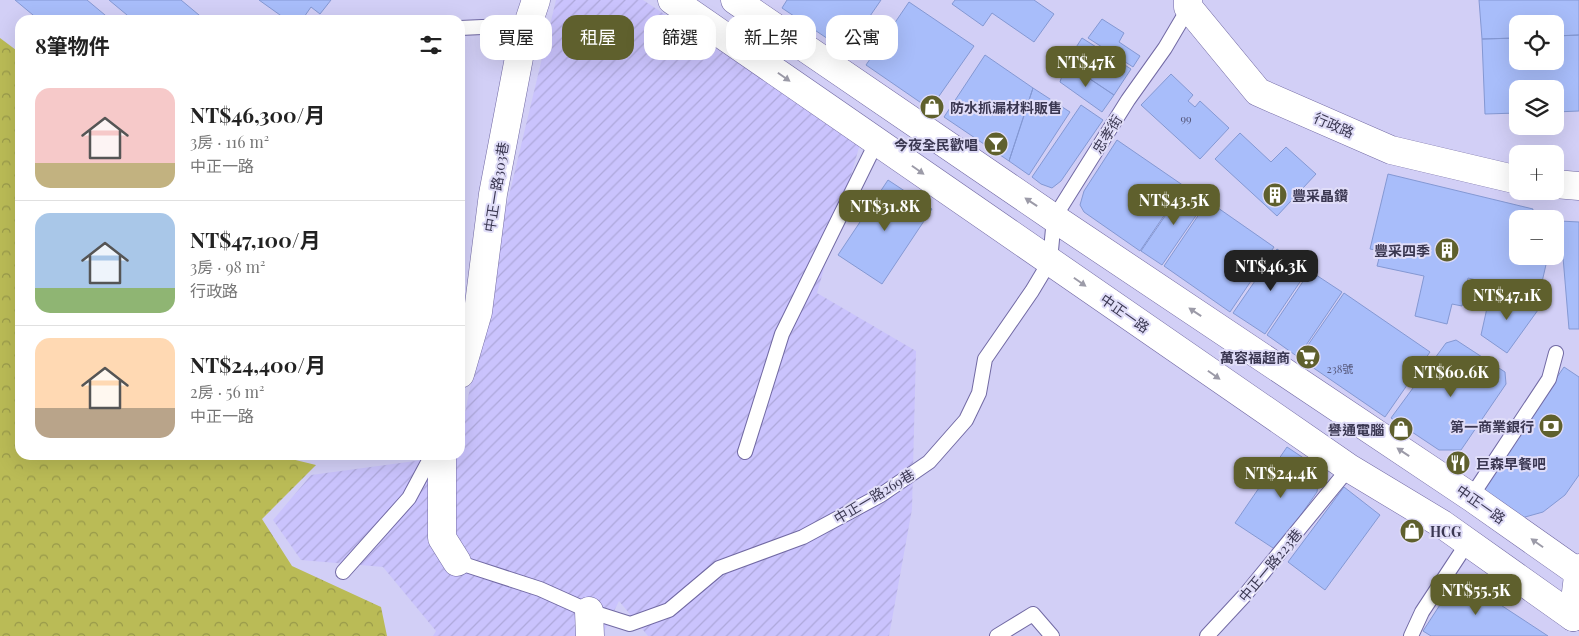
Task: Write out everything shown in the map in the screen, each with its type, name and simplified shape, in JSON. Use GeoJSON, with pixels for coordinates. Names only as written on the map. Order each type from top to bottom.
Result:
{"type":"FeatureCollection","features":[{"type":"Feature","properties":{"kind":"main road","name":"中正一路"},"geometry":{"type":"LineString","coordinates":[[672,0],[1349,468],[1468,542],[1576,613]]}},
{"type":"Feature","properties":{"kind":"main road","name":"中正一路"},"geometry":{"type":"LineString","coordinates":[[736,0],[1054,218],[1578,571]]}},
{"type":"Feature","properties":{"kind":"main road","name":"行政路"},"geometry":{"type":"LineString","coordinates":[[1190,2],[1258,92],[1391,150],[1509,178]]}},
{"type":"Feature","properties":{"kind":"main road","name":"中正一路303巷"},"geometry":{"type":"LineString","coordinates":[[465,357],[478,312],[493,194],[522,42],[532,12]]}},
{"type":"Feature","properties":{"kind":"main road"},"geometry":{"type":"LineString","coordinates":[[1564,185],[1579,186]]}},
{"type":"Feature","properties":{"kind":"main road"},"geometry":{"type":"LineString","coordinates":[[442,460],[442,538],[457,562]]}},
{"type":"Feature","properties":{"kind":"main road"},"geometry":{"type":"LineString","coordinates":[[1576,613],[1578,571]]}},
{"type":"Feature","properties":{"kind":"lane","name":"忠孝街"},"geometry":{"type":"LineString","coordinates":[[1054,218],[1128,100],[1166,48],[1190,2]]}},
{"type":"Feature","properties":{"kind":"lane"},"geometry":{"type":"LineString","coordinates":[[465,27],[532,12]]}},
{"type":"Feature","properties":{"kind":"lane"},"geometry":{"type":"LineString","coordinates":[[745,452],[782,334],[877,141]]}},
{"type":"Feature","properties":{"kind":"lane","name":"中正一路269巷"},"geometry":{"type":"LineString","coordinates":[[457,562],[540,589],[589,623],[630,624],[669,610],[719,568],[803,538],[881,495],[929,462],[966,420],[979,394],[985,359],[1032,291],[1050,261],[1054,218]]}},
{"type":"Feature","properties":{"kind":"lane"},"geometry":{"type":"LineString","coordinates":[[1471,498],[1549,379],[1556,354]]}},
{"type":"Feature","properties":{"kind":"lane"},"geometry":{"type":"LineString","coordinates":[[343,572],[408,498],[429,460]]}},
{"type":"Feature","properties":{"kind":"lane","name":"中正一路223巷"},"geometry":{"type":"LineString","coordinates":[[1207,636],[1245,595],[1349,468]]}},
{"type":"Feature","properties":{"kind":"lane"},"geometry":{"type":"LineString","coordinates":[[1411,636],[1422,612],[1468,542]]}},
{"type":"Feature","properties":{"kind":"lane"},"geometry":{"type":"LineString","coordinates":[[997,636],[1033,614],[1052,636]]}},
{"type":"Feature","properties":{"kind":"shaded area"},"geometry":{"type":"Polygon","coordinates":[[[556,0],[643,0],[666,15],[644,15],[644,60],[716,60],[716,48],[726,55],[726,60],[733,60],[860,144],[817,293],[916,351],[912,509],[889,636],[648,636],[619,601],[602,636],[433,636],[436,631],[383,567],[301,560],[273,520],[311,475],[423,460],[465,460],[465,413],[501,229],[542,60],[552,60],[552,17],[556,0]]]}},
{"type":"Feature","properties":{"kind":"green space"},"geometry":{"type":"Polygon","coordinates":[[[0,38],[15,49],[15,460],[296,460],[316,465],[262,519],[292,566],[381,607],[387,636],[0,636],[0,38]]]}},
{"type":"Feature","properties":{"kind":"building"},"geometry":{"type":"Polygon","coordinates":[[[15,0],[87,0],[105,15],[33,15],[15,0]]]}},
{"type":"Feature","properties":{"kind":"building"},"geometry":{"type":"Polygon","coordinates":[[[109,0],[181,0],[199,15],[127,15],[109,0]]]}},
{"type":"Feature","properties":{"kind":"building"},"geometry":{"type":"Polygon","coordinates":[[[259,0],[331,0],[320,14],[311,7],[305,15],[280,15],[259,0]]]}},
{"type":"Feature","properties":{"kind":"building"},"geometry":{"type":"Polygon","coordinates":[[[787,0],[881,0],[871,15],[826,15],[826,38],[816,31],[816,15],[792,15],[782,8],[787,0]]]}},
{"type":"Feature","properties":{"kind":"building"},"geometry":{"type":"Polygon","coordinates":[[[955,0],[1034,0],[1054,14],[1034,42],[992,13],[983,26],[952,4],[955,0]]]}},
{"type":"Feature","properties":{"kind":"building"},"geometry":{"type":"Polygon","coordinates":[[[1479,0],[1579,0],[1579,35],[1564,36],[1564,15],[1509,15],[1509,38],[1482,39],[1479,0]]]}},
{"type":"Feature","properties":{"kind":"building"},"geometry":{"type":"Polygon","coordinates":[[[909,2],[974,46],[930,109],[866,65],[869,60],[898,60],[898,18],[909,2]]]}},
{"type":"Feature","properties":{"kind":"building"},"geometry":{"type":"Polygon","coordinates":[[[1102,19],[1124,33],[1119,42],[1140,56],[1133,67],[1088,38],[1102,19]]]}},
{"type":"Feature","properties":{"kind":"building"},"geometry":{"type":"Polygon","coordinates":[[[1579,35],[1579,111],[1564,112],[1564,80],[1509,80],[1509,113],[1485,114],[1482,39],[1509,38],[1509,70],[1564,70],[1564,36],[1579,35]]]}},
{"type":"Feature","properties":{"kind":"building"},"geometry":{"type":"Polygon","coordinates":[[[1082,38],[1131,69],[1114,95],[1066,63],[1082,38]]]}},
{"type":"Feature","properties":{"kind":"building"},"geometry":{"type":"Polygon","coordinates":[[[985,55],[1033,88],[1009,161],[944,117],[985,55]]]}},
{"type":"Feature","properties":{"kind":"building"},"geometry":{"type":"Polygon","coordinates":[[[1066,63],[1114,95],[1102,112],[1060,82],[1066,63]]]}},
{"type":"Feature","properties":{"kind":"building"},"geometry":{"type":"Polygon","coordinates":[[[1171,74],[1193,95],[1188,101],[1195,107],[1200,101],[1229,128],[1200,159],[1141,105],[1171,74]]]}},
{"type":"Feature","properties":{"kind":"building"},"geometry":{"type":"Polygon","coordinates":[[[1033,88],[1070,112],[1029,175],[1009,161],[1033,88]]]}},
{"type":"Feature","properties":{"kind":"building"},"geometry":{"type":"Polygon","coordinates":[[[1081,105],[1103,120],[1061,181],[1052,188],[1041,184],[1032,177],[1081,105]]]}},
{"type":"Feature","properties":{"kind":"building","name":"豐采晶鑽"},"geometry":{"type":"Polygon","coordinates":[[[1240,133],[1271,162],[1286,147],[1316,174],[1277,216],[1215,159],[1240,133]]]}},
{"type":"Feature","properties":{"kind":"building"},"geometry":{"type":"Polygon","coordinates":[[[1117,140],[1184,186],[1140,251],[1084,212],[1080,205],[1084,191],[1117,140]]]}},
{"type":"Feature","properties":{"kind":"building","name":"豐采四季"},"geometry":{"type":"Polygon","coordinates":[[[1388,174],[1533,209],[1509,210],[1509,265],[1546,265],[1539,295],[1468,278],[1462,306],[1452,304],[1447,324],[1415,316],[1424,276],[1377,266],[1381,251],[1370,249],[1388,174]]]}},
{"type":"Feature","properties":{"kind":"building"},"geometry":{"type":"Polygon","coordinates":[[[888,180],[932,209],[882,284],[838,255],[888,180]]]}},
{"type":"Feature","properties":{"kind":"building"},"geometry":{"type":"Polygon","coordinates":[[[1185,187],[1206,201],[1162,265],[1141,251],[1185,187]]]}},
{"type":"Feature","properties":{"kind":"building"},"geometry":{"type":"Polygon","coordinates":[[[1208,201],[1274,247],[1230,312],[1164,266],[1208,201]]]}},
{"type":"Feature","properties":{"kind":"building"},"geometry":{"type":"Polygon","coordinates":[[[1564,221],[1579,222],[1579,329],[1569,329],[1564,265],[1564,221]]]}},
{"type":"Feature","properties":{"kind":"building"},"geometry":{"type":"Polygon","coordinates":[[[1277,249],[1308,270],[1265,334],[1233,313],[1277,249]]]}},
{"type":"Feature","properties":{"kind":"building"},"geometry":{"type":"Polygon","coordinates":[[[1310,271],[1342,292],[1298,357],[1267,335],[1310,271]]]}},
{"type":"Feature","properties":{"kind":"building"},"geometry":{"type":"Polygon","coordinates":[[[1344,293],[1430,352],[1385,417],[1299,358],[1344,293]]]}},
{"type":"Feature","properties":{"kind":"building"},"geometry":{"type":"Polygon","coordinates":[[[1523,297],[1538,310],[1507,353],[1481,335],[1489,299],[1523,297]]]}},
{"type":"Feature","properties":{"kind":"building"},"geometry":{"type":"Polygon","coordinates":[[[1456,340],[1505,372],[1506,384],[1461,450],[1439,450],[1391,418],[1446,343],[1456,340]]]}},
{"type":"Feature","properties":{"kind":"building","name":"第一商業銀行"},"geometry":{"type":"Polygon","coordinates":[[[1564,367],[1579,377],[1579,475],[1565,495],[1543,512],[1518,519],[1474,498],[1564,367]]]}},
{"type":"Feature","properties":{"kind":"building"},"geometry":{"type":"Polygon","coordinates":[[[1287,447],[1320,469],[1317,492],[1276,550],[1235,523],[1287,447]]]}},
{"type":"Feature","properties":{"kind":"building"},"geometry":{"type":"Polygon","coordinates":[[[1344,487],[1380,515],[1325,590],[1288,562],[1344,487]]]}},
{"type":"Feature","properties":{"kind":"building"},"geometry":{"type":"Polygon","coordinates":[[[1458,577],[1548,636],[1431,636],[1423,631],[1458,577]]]}},
{"type":"Feature","properties":{"kind":"place","name":"防水抓漏材料販售"},"geometry":{"type":"Point","coordinates":[932,107]}},
{"type":"Feature","properties":{"kind":"place","name":"今夜全民歡唱"},"geometry":{"type":"Point","coordinates":[996,144]}},
{"type":"Feature","properties":{"kind":"place","name":"豐采晶鑽"},"geometry":{"type":"Point","coordinates":[1275,195]}},
{"type":"Feature","properties":{"kind":"place","name":"豐采四季"},"geometry":{"type":"Point","coordinates":[1447,250]}},
{"type":"Feature","properties":{"kind":"place","name":"萬容福超商"},"geometry":{"type":"Point","coordinates":[1308,357]}},
{"type":"Feature","properties":{"kind":"place","name":"第一商業銀行"},"geometry":{"type":"Point","coordinates":[1551,426]}},
{"type":"Feature","properties":{"kind":"place","name":"譽通電腦"},"geometry":{"type":"Point","coordinates":[1401,429]}},
{"type":"Feature","properties":{"kind":"place","name":"巨森早餐吧"},"geometry":{"type":"Point","coordinates":[1458,463]}},
{"type":"Feature","properties":{"kind":"place","name":"HCG"},"geometry":{"type":"Point","coordinates":[1412,531]}}]}
